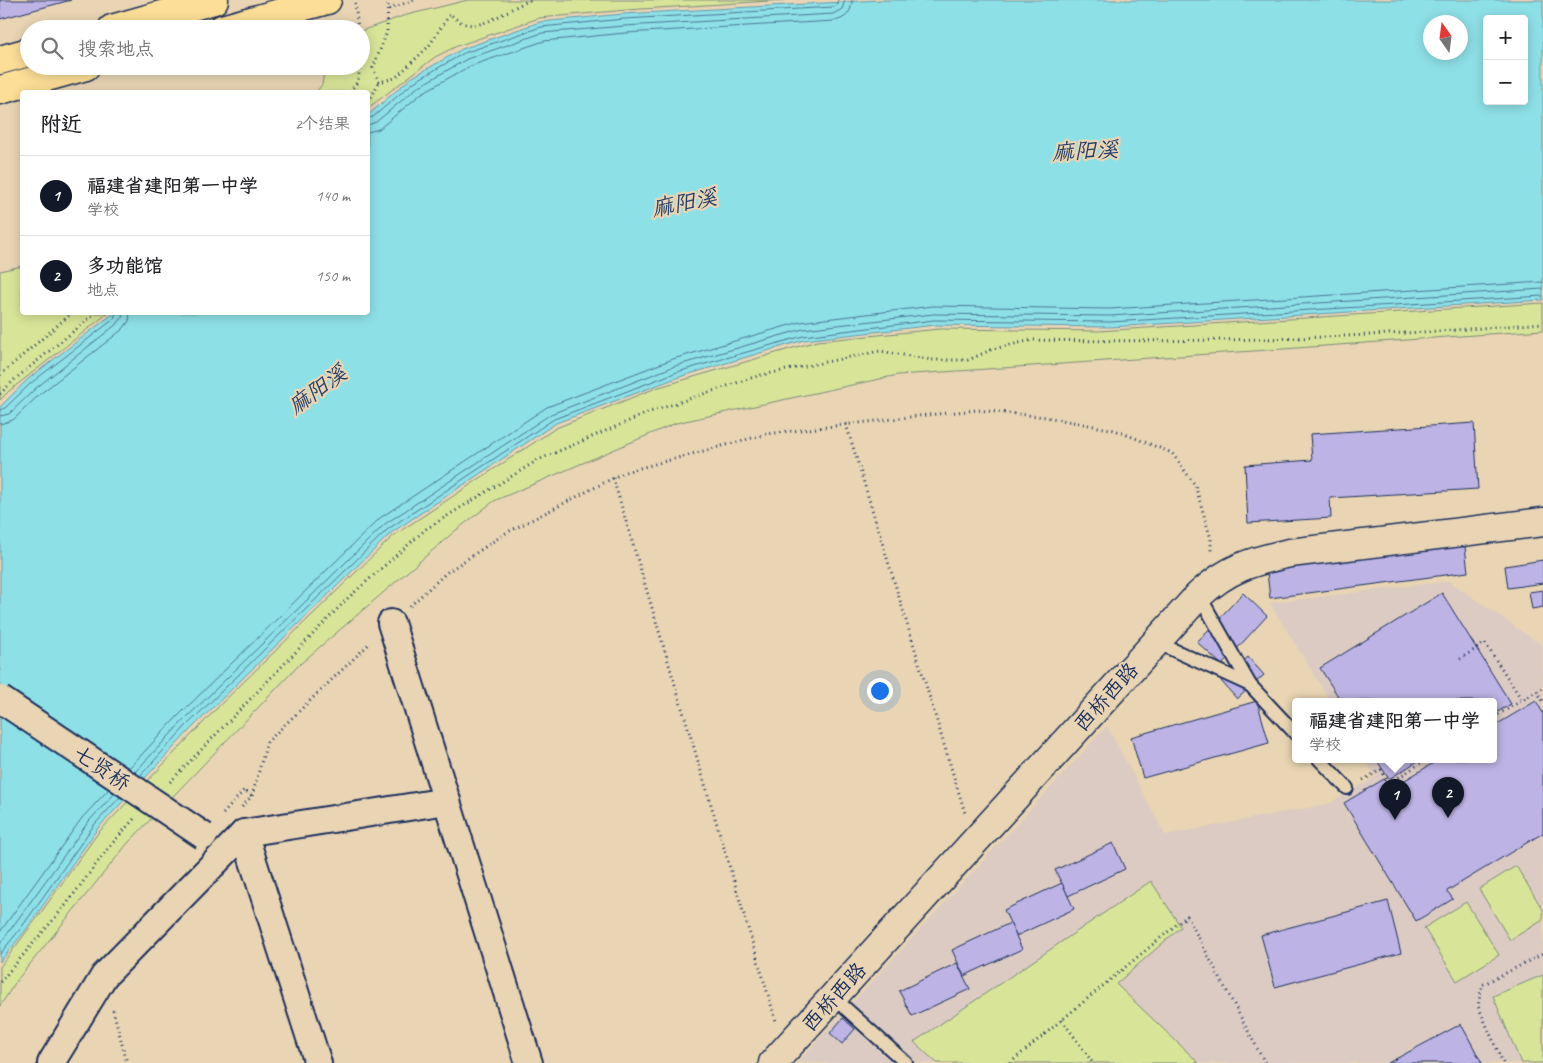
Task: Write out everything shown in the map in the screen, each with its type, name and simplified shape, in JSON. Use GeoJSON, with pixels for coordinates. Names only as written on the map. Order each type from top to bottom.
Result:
{"type":"FeatureCollection","features":[{"type":"Feature","properties":{"kind":"highway"},"geometry":{"type":"LineString","coordinates":[[144,20],[214,0]]}},
{"type":"Feature","properties":{"kind":"highway"},"geometry":{"type":"LineString","coordinates":[[255,20],[327,0]]}},
{"type":"Feature","properties":{"kind":"highway"},"geometry":{"type":"LineString","coordinates":[[0,60],[20,54]]}},
{"type":"Feature","properties":{"kind":"highway"},"geometry":{"type":"LineString","coordinates":[[0,90],[54,75]]}},
{"type":"Feature","properties":{"kind":"main road","name":"西桥西路"},"geometry":{"type":"LineString","coordinates":[[779,1057],[1205,589],[1229,572],[1254,561],[1290,553],[1543,522]]}},
{"type":"Feature","properties":{"kind":"street"},"geometry":{"type":"LineString","coordinates":[[391,623],[529,1063]]}},
{"type":"Feature","properties":{"kind":"street","name":"七贤桥"},"geometry":{"type":"LineString","coordinates":[[0,699],[204,836]]}},
{"type":"Feature","properties":{"kind":"street"},"geometry":{"type":"LineString","coordinates":[[51,1063],[104,976],[244,834],[447,801]]}},
{"type":"Feature","properties":{"kind":"street"},"geometry":{"type":"LineString","coordinates":[[244,834],[318,1063]]}},
{"type":"Feature","properties":{"kind":"lane"},"geometry":{"type":"LineString","coordinates":[[1205,589],[1250,686],[1292,730]]}},
{"type":"Feature","properties":{"kind":"lane"},"geometry":{"type":"LineString","coordinates":[[1156,642],[1250,686]]}},
{"type":"Feature","properties":{"kind":"lane"},"geometry":{"type":"LineString","coordinates":[[1323,763],[1347,788]]}},
{"type":"Feature","properties":{"kind":"lane"},"geometry":{"type":"LineString","coordinates":[[833,997],[906,1063]]}},
{"type":"Feature","properties":{"kind":"path"},"geometry":{"type":"LineString","coordinates":[[354,0],[357,20]]}},
{"type":"Feature","properties":{"kind":"path"},"geometry":{"type":"LineString","coordinates":[[379,82],[373,68],[387,32],[388,0]]}},
{"type":"Feature","properties":{"kind":"path"},"geometry":{"type":"LineString","coordinates":[[388,9],[414,0]]}},
{"type":"Feature","properties":{"kind":"path"},"geometry":{"type":"LineString","coordinates":[[370,99],[379,82],[395,78],[429,46],[450,14],[463,24],[480,25],[525,2],[533,0]]}},
{"type":"Feature","properties":{"kind":"path"},"geometry":{"type":"LineString","coordinates":[[351,90],[358,81],[359,75]]}},
{"type":"Feature","properties":{"kind":"path"},"geometry":{"type":"LineString","coordinates":[[0,375],[69,315]]}},
{"type":"Feature","properties":{"kind":"path"},"geometry":{"type":"LineString","coordinates":[[0,394],[14,380],[93,315]]}},
{"type":"Feature","properties":{"kind":"path"},"geometry":{"type":"LineString","coordinates":[[169,783],[348,598],[426,529],[538,460],[658,409],[757,376],[880,351],[932,360],[968,360],[993,348],[1032,340],[1284,339],[1436,332],[1543,323]]}},
{"type":"Feature","properties":{"kind":"path"},"geometry":{"type":"LineString","coordinates":[[244,790],[252,796],[267,742],[391,623],[446,574],[506,533],[625,472],[767,434],[976,410],[1046,417],[1115,430],[1172,453],[1195,485],[1211,539],[1205,589]]}},
{"type":"Feature","properties":{"kind":"path"},"geometry":{"type":"LineString","coordinates":[[846,424],[974,842]]}},
{"type":"Feature","properties":{"kind":"path"},"geometry":{"type":"LineString","coordinates":[[613,478],[779,1057]]}},
{"type":"Feature","properties":{"kind":"path"},"geometry":{"type":"LineString","coordinates":[[1460,659],[1485,643],[1522,700]]}},
{"type":"Feature","properties":{"kind":"path"},"geometry":{"type":"LineString","coordinates":[[1497,716],[1543,688]]}},
{"type":"Feature","properties":{"kind":"path"},"geometry":{"type":"LineString","coordinates":[[1537,691],[1543,701]]}},
{"type":"Feature","properties":{"kind":"path"},"geometry":{"type":"LineString","coordinates":[[1347,788],[1380,770],[1387,780],[1392,780],[1421,763]]}},
{"type":"Feature","properties":{"kind":"path"},"geometry":{"type":"LineString","coordinates":[[0,982],[65,906],[108,847],[138,815]]}},
{"type":"Feature","properties":{"kind":"path"},"geometry":{"type":"LineString","coordinates":[[1010,1063],[1187,916],[1266,1063]]}},
{"type":"Feature","properties":{"kind":"path"},"geometry":{"type":"LineString","coordinates":[[1503,1063],[1478,1006],[1482,985],[1543,954]]}},
{"type":"Feature","properties":{"kind":"path"},"geometry":{"type":"LineString","coordinates":[[104,976],[127,1063]]}},
{"type":"Feature","properties":{"kind":"path"},"geometry":{"type":"LineString","coordinates":[[1062,1020],[1093,1063]]}},
{"type":"Feature","properties":{"kind":"shaded area"},"geometry":{"type":"Polygon","coordinates":[[[1449,581],[1543,646],[1543,1063],[797,1063],[1107,726],[1165,835],[1328,804],[1376,777],[1367,763],[1497,763],[1497,698],[1328,698],[1270,603],[1449,581]]]}},
{"type":"Feature","properties":{"kind":"green space"},"geometry":{"type":"Polygon","coordinates":[[[468,0],[785,0],[626,10],[539,18],[457,46],[435,57],[370,106],[370,90],[318,90],[322,85],[324,75],[370,75],[370,28],[403,16],[468,0]]]}},
{"type":"Feature","properties":{"kind":"green space"},"geometry":{"type":"Polygon","coordinates":[[[20,266],[20,315],[105,315],[0,400],[0,271],[20,266]]]}},
{"type":"Feature","properties":{"kind":"green space"},"geometry":{"type":"Polygon","coordinates":[[[1543,303],[1543,330],[898,375],[676,423],[494,501],[455,531],[300,664],[128,843],[17,980],[0,1006],[0,967],[98,833],[220,705],[393,536],[556,428],[656,388],[817,341],[940,329],[1099,331],[1543,303]]]}},
{"type":"Feature","properties":{"kind":"green space"},"geometry":{"type":"Polygon","coordinates":[[[1516,866],[1543,910],[1543,920],[1510,940],[1479,889],[1516,866]]]}},
{"type":"Feature","properties":{"kind":"green space"},"geometry":{"type":"Polygon","coordinates":[[[1151,881],[1181,927],[1116,984],[1199,1063],[937,1063],[914,1042],[1151,881]]]}},
{"type":"Feature","properties":{"kind":"green space"},"geometry":{"type":"Polygon","coordinates":[[[1466,902],[1499,955],[1457,981],[1424,928],[1466,902]]]}},
{"type":"Feature","properties":{"kind":"green space"},"geometry":{"type":"Polygon","coordinates":[[[1543,975],[1543,1063],[1521,1063],[1493,996],[1543,975]]]}},
{"type":"Feature","properties":{"kind":"water","name":"麻阳溪"},"geometry":{"type":"Polygon","coordinates":[[[880,0],[1543,0],[1543,300],[1110,327],[935,325],[804,340],[679,377],[556,423],[391,533],[191,729],[98,828],[25,931],[0,962],[0,407],[28,379],[111,315],[370,315],[370,113],[411,78],[462,49],[540,22],[623,14],[880,0]]]}},
{"type":"Feature","properties":{"kind":"building"},"geometry":{"type":"Polygon","coordinates":[[[0,0],[71,0],[0,19],[0,0]]]}},
{"type":"Feature","properties":{"kind":"building"},"geometry":{"type":"Polygon","coordinates":[[[1474,423],[1478,489],[1330,498],[1331,518],[1248,523],[1245,465],[1312,460],[1310,434],[1474,423]]]}},
{"type":"Feature","properties":{"kind":"building"},"geometry":{"type":"Polygon","coordinates":[[[1464,538],[1468,572],[1270,598],[1266,564],[1464,538]]]}},
{"type":"Feature","properties":{"kind":"building"},"geometry":{"type":"Polygon","coordinates":[[[1543,560],[1543,583],[1508,588],[1505,566],[1543,560]]]}},
{"type":"Feature","properties":{"kind":"building"},"geometry":{"type":"Polygon","coordinates":[[[1543,590],[1543,607],[1532,609],[1529,592],[1543,590]]]}},
{"type":"Feature","properties":{"kind":"building"},"geometry":{"type":"Polygon","coordinates":[[[1243,593],[1267,616],[1222,665],[1197,642],[1243,593]]]}},
{"type":"Feature","properties":{"kind":"building"},"geometry":{"type":"Polygon","coordinates":[[[1442,593],[1511,704],[1497,712],[1497,698],[1339,698],[1320,668],[1442,593]]]}},
{"type":"Feature","properties":{"kind":"building"},"geometry":{"type":"Polygon","coordinates":[[[1248,657],[1264,675],[1237,699],[1221,681],[1248,657]]]}},
{"type":"Feature","properties":{"kind":"building"},"geometry":{"type":"Polygon","coordinates":[[[1257,701],[1269,743],[1143,778],[1131,737],[1257,701]]]}},
{"type":"Feature","properties":{"kind":"building"},"geometry":{"type":"Polygon","coordinates":[[[1536,701],[1543,713],[1543,833],[1447,891],[1453,899],[1416,921],[1344,803],[1384,779],[1390,789],[1433,763],[1497,763],[1497,724],[1536,701]]]}},
{"type":"Feature","properties":{"kind":"building"},"geometry":{"type":"Polygon","coordinates":[[[1379,763],[1415,763],[1389,779],[1379,763]]]}},
{"type":"Feature","properties":{"kind":"building"},"geometry":{"type":"Polygon","coordinates":[[[1113,843],[1125,869],[1068,896],[1055,870],[1113,843]]]}},
{"type":"Feature","properties":{"kind":"building"},"geometry":{"type":"Polygon","coordinates":[[[1062,883],[1074,909],[1016,936],[1004,910],[1062,883]]]}},
{"type":"Feature","properties":{"kind":"building"},"geometry":{"type":"Polygon","coordinates":[[[1388,901],[1401,953],[1275,987],[1261,935],[1388,901]]]}},
{"type":"Feature","properties":{"kind":"building"},"geometry":{"type":"Polygon","coordinates":[[[1010,923],[1022,949],[964,976],[952,950],[1010,923]]]}},
{"type":"Feature","properties":{"kind":"building"},"geometry":{"type":"Polygon","coordinates":[[[957,963],[970,989],[912,1016],[899,991],[957,963]]]}},
{"type":"Feature","properties":{"kind":"building"},"geometry":{"type":"Polygon","coordinates":[[[843,1018],[855,1029],[842,1044],[830,1033],[843,1018]]]}},
{"type":"Feature","properties":{"kind":"building"},"geometry":{"type":"Polygon","coordinates":[[[1461,1024],[1482,1063],[1388,1063],[1461,1024]]]}},
{"type":"Feature","properties":{"kind":"place","name":"多功能馆"},"geometry":{"type":"Point","coordinates":[1448,818]}},
{"type":"Feature","properties":{"kind":"place","name":"福建省建阳第一中学"},"geometry":{"type":"Point","coordinates":[1395,820]}}]}
